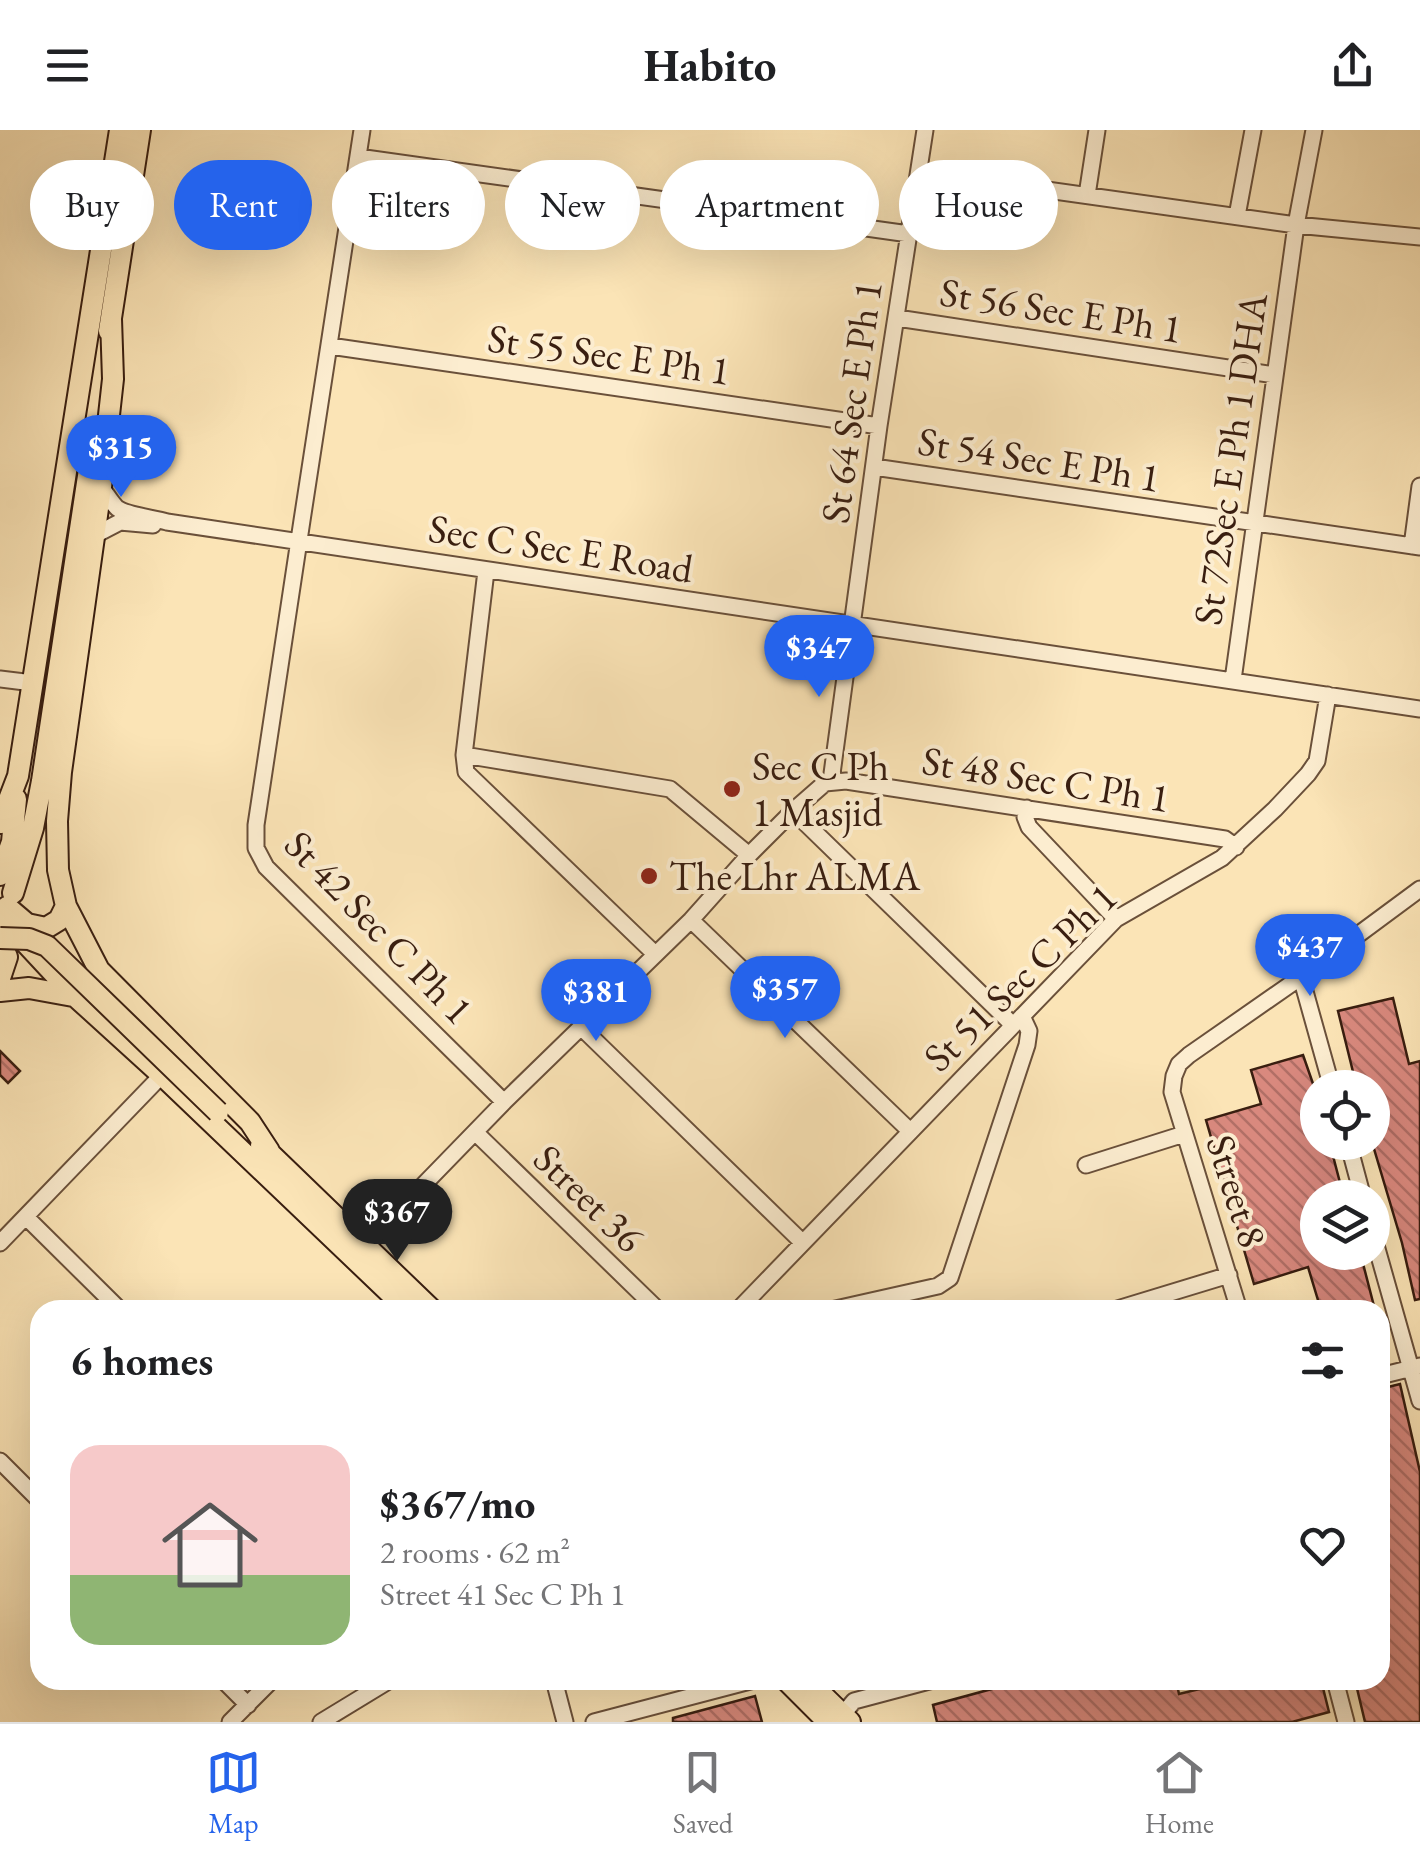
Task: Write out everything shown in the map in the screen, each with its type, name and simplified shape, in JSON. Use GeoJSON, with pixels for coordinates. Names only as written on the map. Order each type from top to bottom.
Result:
{"type":"FeatureCollection","features":[{"type":"Feature","properties":{"kind":"main road"},"geometry":{"type":"LineString","coordinates":[[140,130],[42,780],[33,828],[4,903],[8,924],[75,996],[398,1300]]}},
{"type":"Feature","properties":{"kind":"main road"},"geometry":{"type":"LineString","coordinates":[[0,875],[14,831],[18,776],[118,133]]}},
{"type":"Feature","properties":{"kind":"main road"},"geometry":{"type":"LineString","coordinates":[[111,319],[113,380],[61,772],[56,856],[66,906],[99,970],[250,1122],[269,1152]]}},
{"type":"Feature","properties":{"kind":"main road"},"geometry":{"type":"LineString","coordinates":[[0,824],[18,776]]}},
{"type":"Feature","properties":{"kind":"main road"},"geometry":{"type":"LineString","coordinates":[[4,903],[16,917],[33,927],[46,928],[59,920],[66,906]]}},
{"type":"Feature","properties":{"kind":"main road"},"geometry":{"type":"LineString","coordinates":[[0,978],[7,957],[0,939],[29,939],[46,946],[422,1300]]}},
{"type":"Feature","properties":{"kind":"main road"},"geometry":{"type":"LineString","coordinates":[[0,991],[28,988],[75,996]]}},
{"type":"Feature","properties":{"kind":"main road"},"geometry":{"type":"LineString","coordinates":[[800,1690],[840,1720]]}},
{"type":"Feature","properties":{"kind":"main road"},"geometry":{"type":"LineString","coordinates":[[816,1690],[840,1720]]}},
{"type":"Feature","properties":{"kind":"street"},"geometry":{"type":"LineString","coordinates":[[298,541],[362,130]]}},
{"type":"Feature","properties":{"kind":"street","name":"St 64 Sec E Ph 1"},"geometry":{"type":"LineString","coordinates":[[920,160],[925,130]]}},
{"type":"Feature","properties":{"kind":"street"},"geometry":{"type":"LineString","coordinates":[[1087,195],[1097,130]]}},
{"type":"Feature","properties":{"kind":"street"},"geometry":{"type":"LineString","coordinates":[[1237,216],[1252,130]]}},
{"type":"Feature","properties":{"kind":"street","name":"St 72Sec E Ph 1 DHA"},"geometry":{"type":"LineString","coordinates":[[1233,680],[1296,226],[1314,130]]}},
{"type":"Feature","properties":{"kind":"street"},"geometry":{"type":"LineString","coordinates":[[358,157],[899,233]]}},
{"type":"Feature","properties":{"kind":"street"},"geometry":{"type":"LineString","coordinates":[[1058,191],[1296,226],[1420,237]]}},
{"type":"Feature","properties":{"kind":"street","name":"St 64 Sec E Ph 1"},"geometry":{"type":"LineString","coordinates":[[832,781],[907,250]]}},
{"type":"Feature","properties":{"kind":"street","name":"St 56 Sec E Ph 1"},"geometry":{"type":"LineString","coordinates":[[896,318],[1275,374]]}},
{"type":"Feature","properties":{"kind":"street","name":"St 55 Sec E Ph 1"},"geometry":{"type":"LineString","coordinates":[[330,346],[879,426]]}},
{"type":"Feature","properties":{"kind":"street","name":"St 54 Sec E Ph 1"},"geometry":{"type":"LineString","coordinates":[[874,467],[1416,547]]}},
{"type":"Feature","properties":{"kind":"street"},"geometry":{"type":"LineString","coordinates":[[1416,547],[1420,486]]}},
{"type":"Feature","properties":{"kind":"street","name":"Sec C Sec E Road"},"geometry":{"type":"LineString","coordinates":[[101,487],[118,510],[167,522],[1420,709]]}},
{"type":"Feature","properties":{"kind":"street","name":"Sec C Sec E Road"},"geometry":{"type":"LineString","coordinates":[[94,535],[120,522],[148,526],[167,522]]}},
{"type":"Feature","properties":{"kind":"street","name":"St 42 Sec C Ph 1"},"geometry":{"type":"LineString","coordinates":[[298,541],[256,825],[256,848],[266,867],[504,1102]]}},
{"type":"Feature","properties":{"kind":"street"},"geometry":{"type":"LineString","coordinates":[[486,570],[464,755],[466,772],[655,954]]}},
{"type":"Feature","properties":{"kind":"street"},"geometry":{"type":"LineString","coordinates":[[0,678],[33,684]]}},
{"type":"Feature","properties":{"kind":"street","name":"St 51 Sec C Ph 1"},"geometry":{"type":"LineString","coordinates":[[747,1300],[1116,918],[1222,858],[1308,774],[1317,760],[1328,696]]}},
{"type":"Feature","properties":{"kind":"street"},"geometry":{"type":"LineString","coordinates":[[464,755],[670,788],[748,855]]}},
{"type":"Feature","properties":{"kind":"street"},"geometry":{"type":"LineString","coordinates":[[366,1244],[504,1102],[691,920],[748,855],[793,811],[832,781]]}},
{"type":"Feature","properties":{"kind":"street","name":"St 48 Sec C Ph 1"},"geometry":{"type":"LineString","coordinates":[[832,781],[1225,839],[1236,847]]}},
{"type":"Feature","properties":{"kind":"street"},"geometry":{"type":"LineString","coordinates":[[1027,808],[1029,827],[1116,918]]}},
{"type":"Feature","properties":{"kind":"street"},"geometry":{"type":"LineString","coordinates":[[793,811],[1018,1021],[1028,1026],[1027,1044],[950,1278],[938,1286],[875,1300]]}},
{"type":"Feature","properties":{"kind":"street"},"geometry":{"type":"LineString","coordinates":[[1327,1070],[1302,977],[1420,890]]}},
{"type":"Feature","properties":{"kind":"street"},"geometry":{"type":"LineString","coordinates":[[691,920],[910,1130]]}},
{"type":"Feature","properties":{"kind":"street","name":"Street 8"},"geometry":{"type":"LineString","coordinates":[[1236,1300],[1172,1092],[1174,1076],[1189,1055],[1302,977]]}},
{"type":"Feature","properties":{"kind":"street"},"geometry":{"type":"LineString","coordinates":[[581,1027],[802,1242]]}},
{"type":"Feature","properties":{"kind":"street"},"geometry":{"type":"LineString","coordinates":[[0,1243],[162,1075]]}},
{"type":"Feature","properties":{"kind":"street","name":"Street 36"},"geometry":{"type":"LineString","coordinates":[[476,1133],[648,1300]]}},
{"type":"Feature","properties":{"kind":"street"},"geometry":{"type":"LineString","coordinates":[[1086,1165],[1184,1134]]}},
{"type":"Feature","properties":{"kind":"street"},"geometry":{"type":"LineString","coordinates":[[26,1217],[110,1300]]}},
{"type":"Feature","properties":{"kind":"street"},"geometry":{"type":"LineString","coordinates":[[1385,1270],[1416,1367],[1420,1401]]}},
{"type":"Feature","properties":{"kind":"street"},"geometry":{"type":"LineString","coordinates":[[1158,1300],[1229,1274]]}},
{"type":"Feature","properties":{"kind":"street"},"geometry":{"type":"LineString","coordinates":[[1390,1374],[1416,1367]]}},
{"type":"Feature","properties":{"kind":"street"},"geometry":{"type":"LineString","coordinates":[[0,1461],[30,1490]]}},
{"type":"Feature","properties":{"kind":"street"},"geometry":{"type":"LineString","coordinates":[[233,1690],[248,1704]]}},
{"type":"Feature","properties":{"kind":"street"},"geometry":{"type":"LineString","coordinates":[[230,1722],[262,1690]]}},
{"type":"Feature","properties":{"kind":"street"},"geometry":{"type":"LineString","coordinates":[[321,1722],[374,1690]]}},
{"type":"Feature","properties":{"kind":"street"},"geometry":{"type":"LineString","coordinates":[[557,1690],[565,1722]]}},
{"type":"Feature","properties":{"kind":"street"},"geometry":{"type":"LineString","coordinates":[[594,1722],[716,1690]]}},
{"type":"Feature","properties":{"kind":"street"},"geometry":{"type":"LineString","coordinates":[[840,1720],[854,1701],[895,1690]]}},
{"type":"Feature","properties":{"kind":"street"},"geometry":{"type":"LineString","coordinates":[[1338,1690],[1346,1722]]}},
{"type":"Feature","properties":{"kind":"building"},"geometry":{"type":"Polygon","coordinates":[[[1393,998],[1409,1064],[1420,1061],[1420,1299],[1415,1300],[1390,1203],[1390,1180],[1383,1180],[1377,1160],[1390,1160],[1390,1070],[1353,1070],[1338,1011],[1393,998]]]}},
{"type":"Feature","properties":{"kind":"building"},"geometry":{"type":"Polygon","coordinates":[[[0,1051],[20,1071],[8,1083],[0,1075],[0,1051]]]}},
{"type":"Feature","properties":{"kind":"building"},"geometry":{"type":"Polygon","coordinates":[[[1303,1055],[1308,1070],[1300,1070],[1300,1160],[1334,1160],[1339,1180],[1300,1180],[1300,1270],[1254,1284],[1206,1120],[1261,1104],[1251,1070],[1303,1055]]]}},
{"type":"Feature","properties":{"kind":"building"},"geometry":{"type":"Polygon","coordinates":[[[1309,1270],[1365,1270],[1372,1300],[1318,1300],[1309,1270]]]}},
{"type":"Feature","properties":{"kind":"building"},"geometry":{"type":"Polygon","coordinates":[[[1400,1384],[1420,1472],[1420,1722],[1365,1722],[1357,1690],[1390,1690],[1390,1386],[1400,1384]]]}},
{"type":"Feature","properties":{"kind":"building"},"geometry":{"type":"Polygon","coordinates":[[[988,1690],[1178,1690],[1179,1694],[1195,1690],[1324,1690],[1329,1712],[1292,1722],[937,1722],[933,1705],[988,1690]]]}},
{"type":"Feature","properties":{"kind":"building"},"geometry":{"type":"Polygon","coordinates":[[[755,1696],[762,1722],[673,1722],[673,1718],[755,1696]]]}},
{"type":"Feature","properties":{"kind":"place","name":"Sec C Ph 1 Masjid"},"geometry":{"type":"Point","coordinates":[732,789]}},
{"type":"Feature","properties":{"kind":"place","name":"The Lhr ALMA"},"geometry":{"type":"Point","coordinates":[649,876]}}]}
